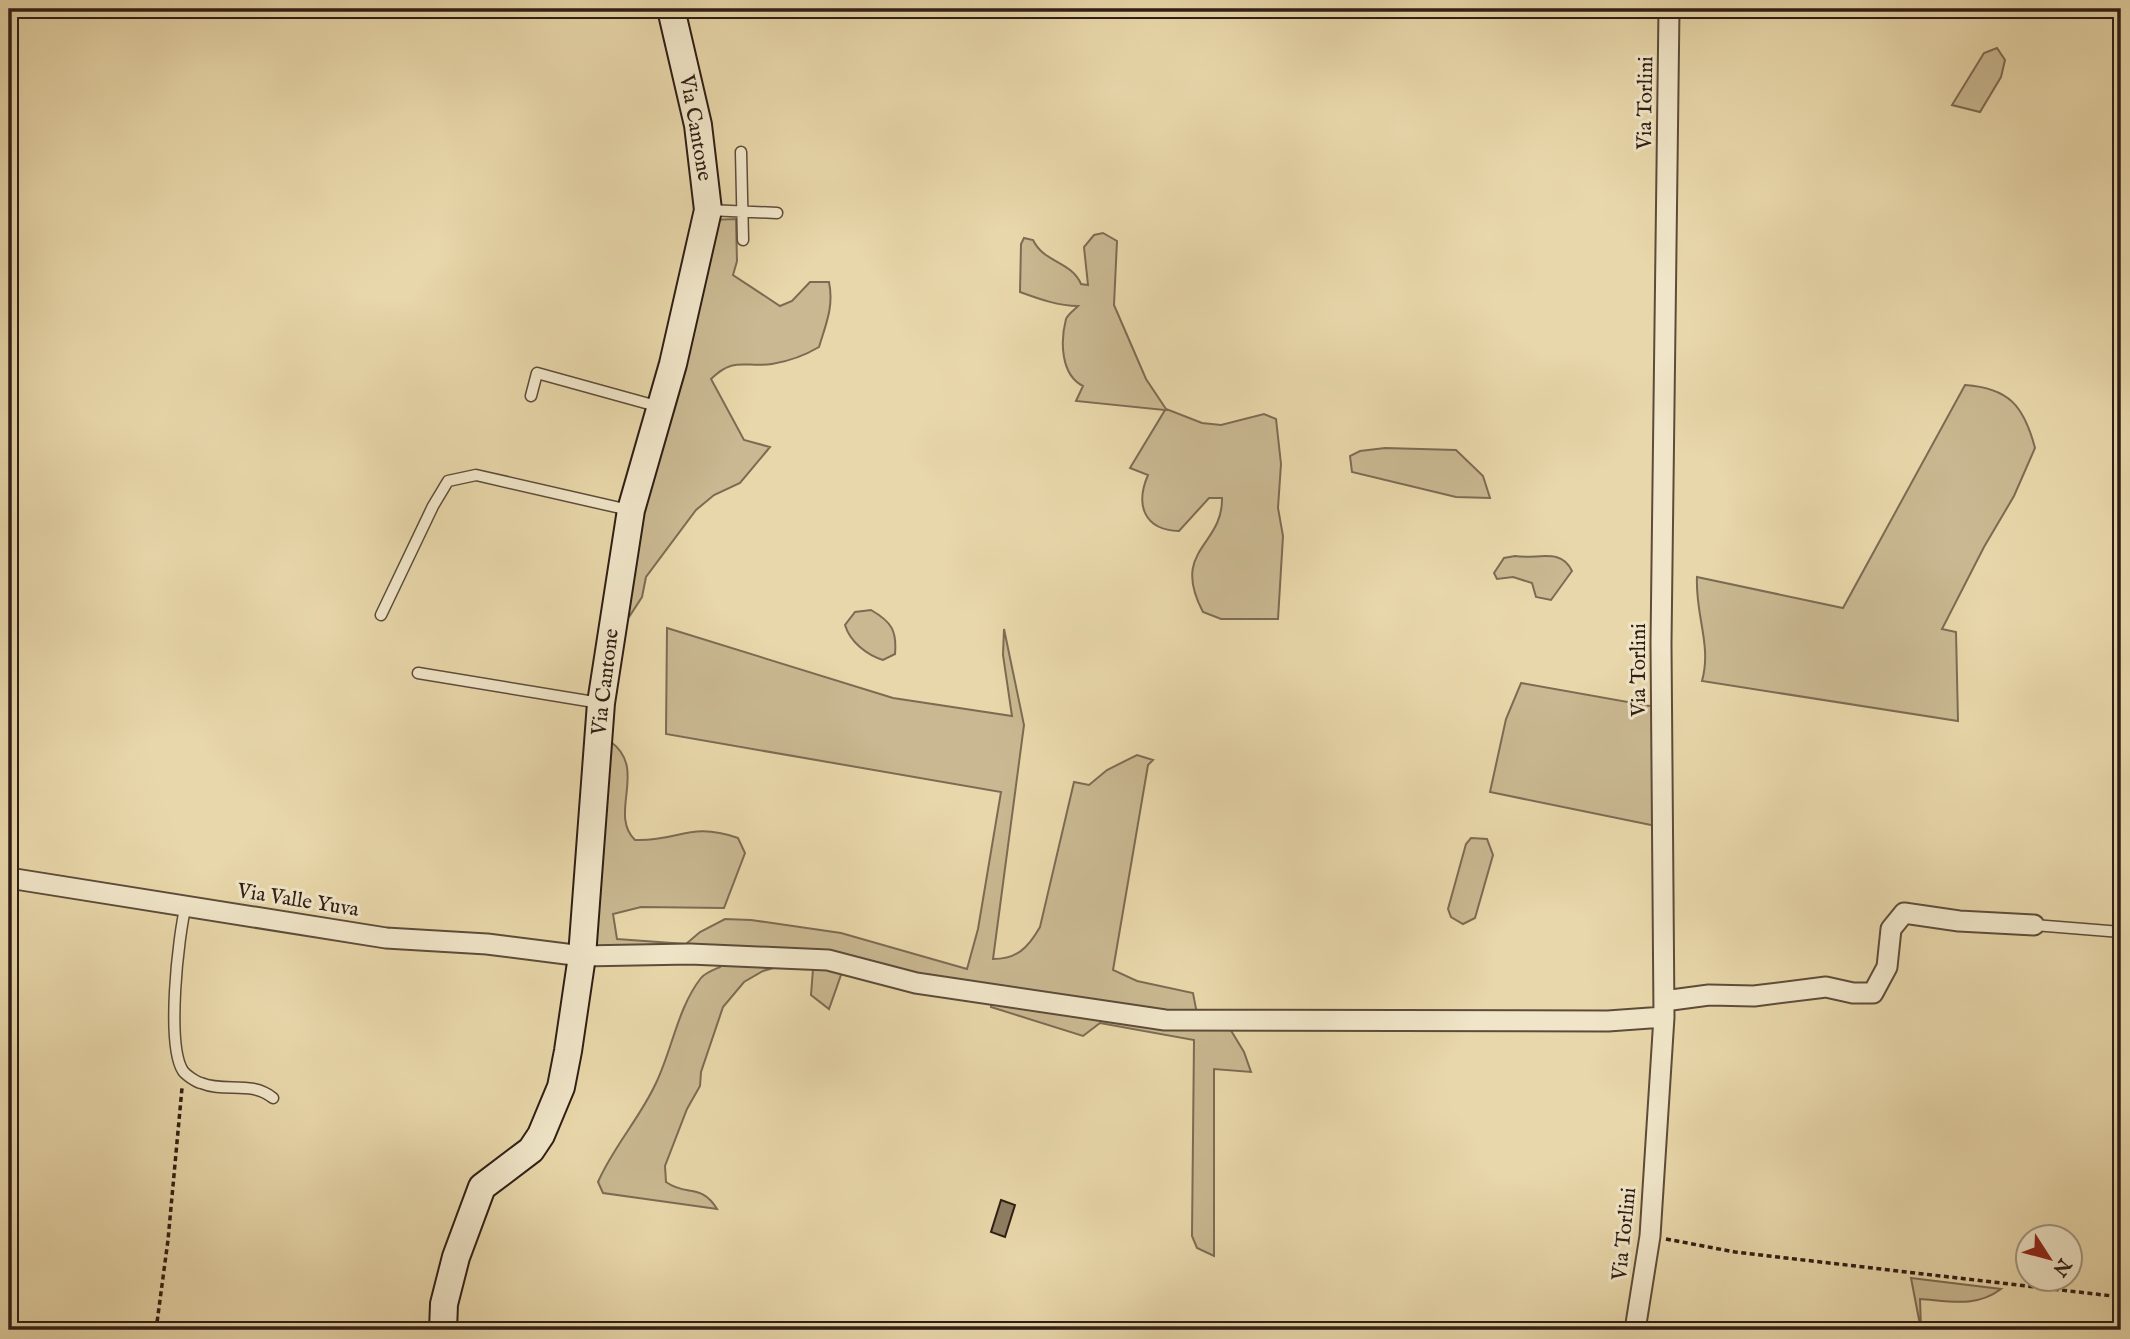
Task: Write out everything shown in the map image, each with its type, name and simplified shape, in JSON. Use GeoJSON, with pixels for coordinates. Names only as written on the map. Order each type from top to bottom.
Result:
{"type":"FeatureCollection","features":[{"type":"Feature","properties":{"kind":"main road","name":"Via Cantone"},"geometry":{"type":"LineString","coordinates":[[443,1330],[444,1304],[456,1257],[482,1186],[531,1150],[541,1135],[561,1087],[582,956],[601,703],[631,510],[660,408],[708,210],[698,125],[671,9]]}},
{"type":"Feature","properties":{"kind":"street","name":"Via Torlini"},"geometry":{"type":"LineString","coordinates":[[1635,1330],[1650,1236],[1664,1009],[1661,643],[1669,9]]}},
{"type":"Feature","properties":{"kind":"street","name":"Via Valle Yuva"},"geometry":{"type":"LineString","coordinates":[[9,878],[386,938],[487,944],[582,956],[690,954],[828,960],[916,983],[1165,1020],[1608,1021],[1664,1009],[1709,995],[1754,996],[1826,987],[1853,993],[1873,993],[1887,967],[1891,929],[1905,912],[1959,921],[2034,925]]}},
{"type":"Feature","properties":{"kind":"lane"},"geometry":{"type":"LineString","coordinates":[[741,152],[743,240]]}},
{"type":"Feature","properties":{"kind":"lane"},"geometry":{"type":"LineString","coordinates":[[708,210],[777,213]]}},
{"type":"Feature","properties":{"kind":"lane"},"geometry":{"type":"LineString","coordinates":[[531,396],[537,373],[660,408]]}},
{"type":"Feature","properties":{"kind":"lane"},"geometry":{"type":"LineString","coordinates":[[382,615],[448,481],[476,475],[631,510]]}},
{"type":"Feature","properties":{"kind":"lane"},"geometry":{"type":"LineString","coordinates":[[418,673],[601,703]]}},
{"type":"Feature","properties":{"kind":"lane"},"geometry":{"type":"LineString","coordinates":[[186,905],[177,940],[176,1022],[176,1050],[184,1072],[201,1084],[261,1088],[273,1098]]}},
{"type":"Feature","properties":{"kind":"lane"},"geometry":{"type":"LineString","coordinates":[[2034,925],[2121,932]]}},
{"type":"Feature","properties":{"kind":"path"},"geometry":{"type":"LineString","coordinates":[[156,1330],[168,1240],[184,1072]]}},
{"type":"Feature","properties":{"kind":"path"},"geometry":{"type":"LineString","coordinates":[[1650,1236],[1735,1252],[2121,1297]]}},
{"type":"Feature","properties":{"kind":"shaded area"},"geometry":{"type":"Polygon","coordinates":[[[1997,48],[2005,60],[2001,77],[1980,112],[1952,105],[1984,53],[1997,48]]]}},
{"type":"Feature","properties":{"kind":"shaded area"},"geometry":{"type":"Polygon","coordinates":[[[736,219],[737,261],[733,275],[780,306],[792,301],[810,282],[829,282],[831,299],[827,323],[819,347],[808,353],[772,364],[733,365],[711,379],[744,440],[770,447],[740,483],[714,495],[696,510],[646,577],[642,597],[629,617],[619,624],[708,220],[736,219]]]}},
{"type":"Feature","properties":{"kind":"shaded area"},"geometry":{"type":"Polygon","coordinates":[[[1103,233],[1117,241],[1114,305],[1146,379],[1166,409],[1202,423],[1221,425],[1264,414],[1276,419],[1281,464],[1278,508],[1283,536],[1278,619],[1221,619],[1203,612],[1194,591],[1192,574],[1195,561],[1215,528],[1222,498],[1209,498],[1179,531],[1167,530],[1150,521],[1142,496],[1148,475],[1130,468],[1165,410],[1076,401],[1083,386],[1070,374],[1066,366],[1063,338],[1066,319],[1078,306],[1042,300],[1020,292],[1021,244],[1024,238],[1033,240],[1044,253],[1077,276],[1081,284],[1088,285],[1084,247],[1094,235],[1103,233]]]}},
{"type":"Feature","properties":{"kind":"shaded area"},"geometry":{"type":"Polygon","coordinates":[[[1965,385],[1993,390],[2012,402],[2026,421],[2035,448],[2014,496],[1984,547],[1942,629],[1956,632],[1958,721],[1702,681],[1705,655],[1697,577],[1843,608],[1965,385]]]}},
{"type":"Feature","properties":{"kind":"shaded area"},"geometry":{"type":"Polygon","coordinates":[[[1385,448],[1456,450],[1483,476],[1490,498],[1456,497],[1352,472],[1350,456],[1360,451],[1385,448]]]}},
{"type":"Feature","properties":{"kind":"shaded area"},"geometry":{"type":"Polygon","coordinates":[[[1555,557],[1562,559],[1572,571],[1551,600],[1536,597],[1532,583],[1513,577],[1497,579],[1494,573],[1504,558],[1555,557]]]}},
{"type":"Feature","properties":{"kind":"shaded area"},"geometry":{"type":"Polygon","coordinates":[[[871,610],[888,623],[894,633],[895,654],[883,660],[860,647],[845,625],[855,612],[871,610]]]}},
{"type":"Feature","properties":{"kind":"shaded area"},"geometry":{"type":"Polygon","coordinates":[[[667,628],[893,698],[1012,716],[1003,655],[1004,629],[1024,725],[993,959],[1009,957],[1021,951],[1040,927],[1074,782],[1089,785],[1107,770],[1137,755],[1153,760],[1148,765],[1113,970],[1137,981],[1193,993],[1197,1014],[1221,1014],[1244,1052],[1251,1072],[1214,1069],[1214,1256],[1197,1248],[1192,1236],[1194,1040],[1100,1023],[1083,1036],[991,1007],[995,988],[919,979],[850,961],[841,975],[829,1009],[811,995],[813,969],[784,965],[763,971],[744,982],[723,1007],[701,1072],[700,1086],[687,1109],[665,1166],[666,1182],[705,1196],[717,1209],[603,1193],[598,1182],[604,1169],[656,1083],[693,989],[703,976],[720,967],[721,952],[591,948],[611,742],[622,753],[627,765],[625,818],[635,840],[707,831],[738,838],[745,853],[724,908],[641,907],[613,914],[617,939],[686,944],[700,932],[725,919],[751,920],[841,933],[967,969],[978,929],[1001,792],[666,734],[667,628]]]}},
{"type":"Feature","properties":{"kind":"shaded area"},"geometry":{"type":"Polygon","coordinates":[[[1521,683],[1656,707],[1656,826],[1490,792],[1506,719],[1521,683]]]}},
{"type":"Feature","properties":{"kind":"shaded area"},"geometry":{"type":"Polygon","coordinates":[[[1471,838],[1487,839],[1493,855],[1475,918],[1463,924],[1451,917],[1448,909],[1466,844],[1471,838]]]}},
{"type":"Feature","properties":{"kind":"shaded area"},"geometry":{"type":"Polygon","coordinates":[[[1911,1278],[2001,1289],[1992,1295],[1972,1301],[1920,1299],[1921,1330],[1911,1278]]]}},
{"type":"Feature","properties":{"kind":"building"},"geometry":{"type":"Polygon","coordinates":[[[1001,1200],[1015,1205],[1005,1237],[991,1232],[1001,1200]]]}}]}
